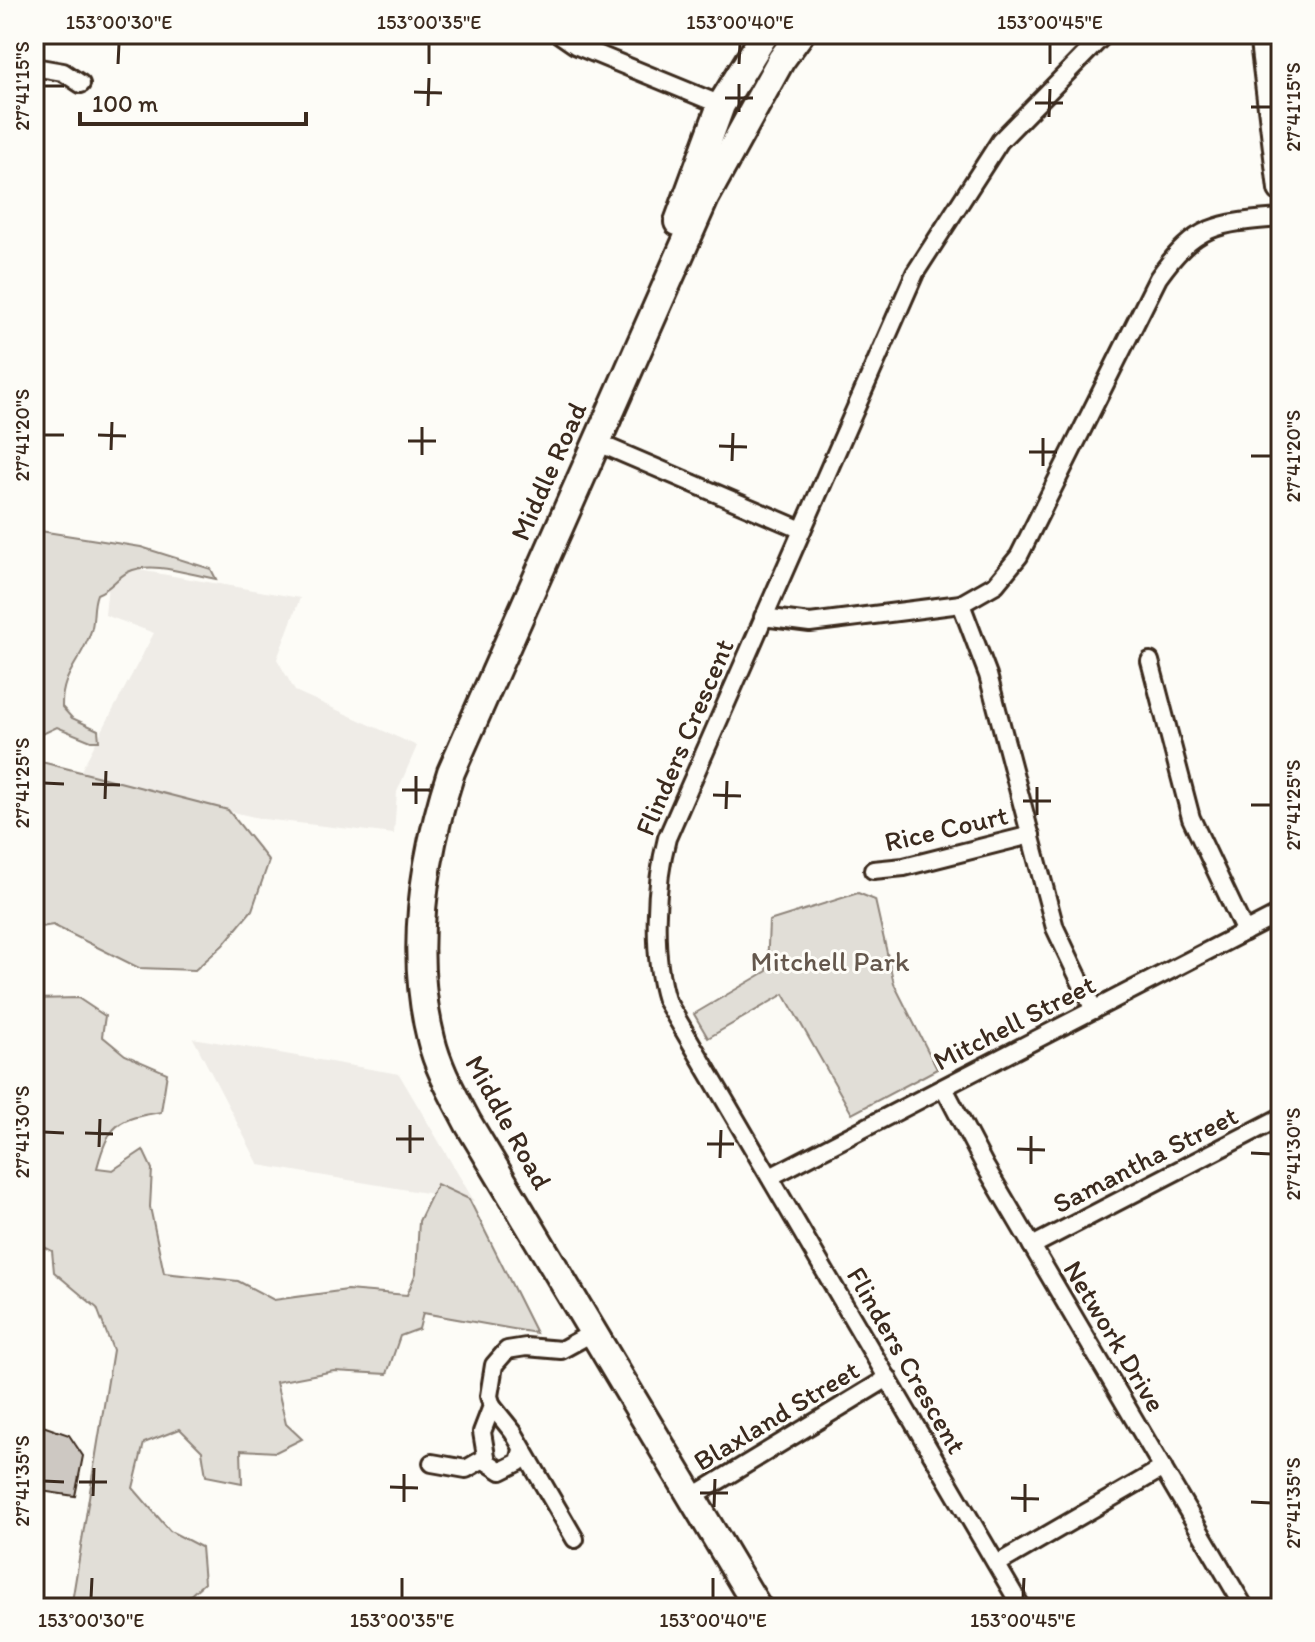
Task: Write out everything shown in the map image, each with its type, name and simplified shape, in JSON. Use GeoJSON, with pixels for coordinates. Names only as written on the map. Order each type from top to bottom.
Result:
{"type":"FeatureCollection","features":[{"type":"Feature","properties":{"kind":"main road","name":"Middle Road"},"geometry":{"type":"LineString","coordinates":[[633,358],[698,159],[721,105],[765,34]]}},
{"type":"Feature","properties":{"kind":"main road","name":"Middle Road"},"geometry":{"type":"LineString","coordinates":[[758,1608],[468,1123],[442,1071],[426,1006],[421,928],[428,859],[451,772],[705,198],[781,60],[800,34]]}},
{"type":"Feature","properties":{"kind":"main road"},"geometry":{"type":"LineString","coordinates":[[698,159],[719,141],[765,70],[781,60]]}},
{"type":"Feature","properties":{"kind":"street"},"geometry":{"type":"LineString","coordinates":[[559,34],[575,45],[721,105]]}},
{"type":"Feature","properties":{"kind":"street","name":"Flinders Crescent"},"geometry":{"type":"LineString","coordinates":[[1022,1608],[666,1000],[659,977],[660,866],[667,838],[915,273],[1000,141],[1105,34]]}},
{"type":"Feature","properties":{"kind":"street"},"geometry":{"type":"LineString","coordinates":[[1262,34],[1281,189]]}},
{"type":"Feature","properties":{"kind":"street"},"geometry":{"type":"LineString","coordinates":[[34,67],[63,72],[81,84]]}},
{"type":"Feature","properties":{"kind":"street"},"geometry":{"type":"LineString","coordinates":[[763,617],[810,623],[961,604],[996,584],[1019,556],[1158,278],[1179,249],[1205,231],[1229,222],[1281,218]]}},
{"type":"Feature","properties":{"kind":"street"},"geometry":{"type":"LineString","coordinates":[[596,442],[802,530]]}},
{"type":"Feature","properties":{"kind":"street"},"geometry":{"type":"LineString","coordinates":[[961,604],[988,675],[1055,928],[1094,1010]]}},
{"type":"Feature","properties":{"kind":"street"},"geometry":{"type":"LineString","coordinates":[[1150,661],[1191,818],[1245,932]]}},
{"type":"Feature","properties":{"kind":"street","name":"Rice Court"},"geometry":{"type":"LineString","coordinates":[[873,870],[904,867],[1031,835]]}},
{"type":"Feature","properties":{"kind":"street","name":"Mitchell Street"},"geometry":{"type":"LineString","coordinates":[[770,1177],[1281,913]]}},
{"type":"Feature","properties":{"kind":"street","name":"Network Drive"},"geometry":{"type":"LineString","coordinates":[[944,1088],[1032,1246],[1245,1608]]}},
{"type":"Feature","properties":{"kind":"street","name":"Samantha Street"},"geometry":{"type":"LineString","coordinates":[[1032,1246],[1281,1117]]}},
{"type":"Feature","properties":{"kind":"street"},"geometry":{"type":"LineString","coordinates":[[575,1539],[503,1416],[492,1406],[489,1396],[494,1365],[507,1350],[526,1347],[561,1350],[594,1332]]}},
{"type":"Feature","properties":{"kind":"street","name":"Blaxland Street"},"geometry":{"type":"LineString","coordinates":[[692,1497],[888,1378]]}},
{"type":"Feature","properties":{"kind":"street"},"geometry":{"type":"LineString","coordinates":[[492,1406],[482,1432],[485,1458],[494,1468],[507,1470],[519,1462],[522,1450]]}},
{"type":"Feature","properties":{"kind":"street"},"geometry":{"type":"LineString","coordinates":[[432,1463],[466,1469],[485,1458]]}},
{"type":"Feature","properties":{"kind":"street"},"geometry":{"type":"LineString","coordinates":[[997,1564],[1163,1468]]}},
{"type":"Feature","properties":{"kind":"shaded area"},"geometry":{"type":"Polygon","coordinates":[[[110,565],[300,598],[277,659],[295,691],[417,746],[397,792],[394,834],[263,819],[78,776],[154,633],[105,615],[110,565]]]}},
{"type":"Feature","properties":{"kind":"shaded area"},"geometry":{"type":"Polygon","coordinates":[[[193,1038],[399,1074],[474,1201],[259,1165],[193,1038]]]}},
{"type":"Feature","properties":{"kind":"green space"},"geometry":{"type":"Polygon","coordinates":[[[34,530],[141,547],[211,569],[216,579],[148,567],[124,574],[97,594],[91,631],[68,676],[62,707],[72,718],[98,730],[99,741],[91,741],[57,727],[34,738],[34,530]]]}},
{"type":"Feature","properties":{"kind":"green space"},"geometry":{"type":"Polygon","coordinates":[[[34,760],[228,810],[269,861],[252,910],[223,945],[195,970],[139,968],[53,925],[34,928],[34,760]]]}},
{"type":"Feature","properties":{"kind":"green space","name":"Mitchell Park"},"geometry":{"type":"Polygon","coordinates":[[[858,893],[875,900],[894,984],[937,1069],[852,1114],[784,994],[708,1038],[694,1014],[767,971],[769,921],[858,893]]]}},
{"type":"Feature","properties":{"kind":"green space"},"geometry":{"type":"Polygon","coordinates":[[[78,998],[105,1016],[102,1036],[125,1055],[167,1073],[161,1112],[134,1118],[117,1126],[106,1142],[97,1168],[113,1170],[143,1150],[152,1169],[150,1207],[164,1273],[238,1281],[274,1300],[347,1290],[407,1295],[416,1273],[419,1221],[437,1184],[469,1199],[536,1333],[423,1313],[419,1329],[400,1336],[387,1374],[334,1371],[276,1382],[286,1424],[302,1439],[276,1452],[241,1450],[242,1483],[206,1476],[202,1451],[180,1429],[144,1443],[133,1488],[170,1531],[201,1547],[204,1583],[186,1599],[187,1608],[71,1608],[113,1350],[97,1308],[54,1272],[52,1251],[34,1242],[34,999],[78,998]]]}},
{"type":"Feature","properties":{"kind":"building"},"geometry":{"type":"Polygon","coordinates":[[[34,1423],[69,1435],[83,1456],[75,1496],[34,1490],[34,1423]]]}}]}
